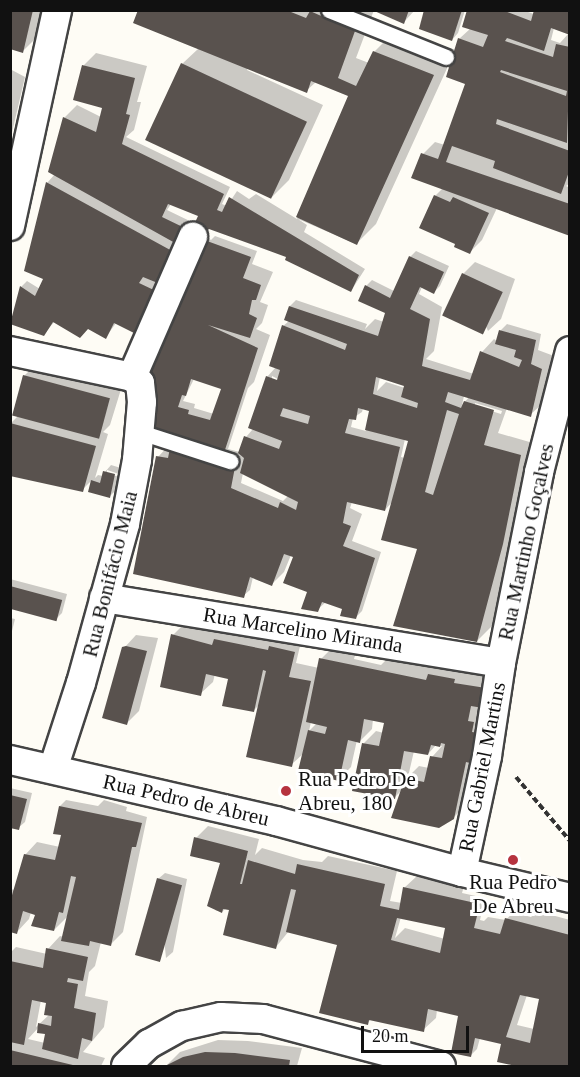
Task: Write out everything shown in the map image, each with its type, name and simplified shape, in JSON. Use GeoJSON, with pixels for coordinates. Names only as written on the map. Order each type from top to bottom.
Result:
{"type":"FeatureCollection","features":[{"type":"Feature","properties":{"kind":"street"},"geometry":{"type":"LineString","coordinates":[[10,226],[57,10]]}},
{"type":"Feature","properties":{"kind":"street"},"geometry":{"type":"LineString","coordinates":[[10,351],[132,378],[193,237]]}},
{"type":"Feature","properties":{"kind":"street","name":"Rua Martinho Goçalves"},"geometry":{"type":"LineString","coordinates":[[501,663],[539,472],[570,351]]}},
{"type":"Feature","properties":{"kind":"street","name":"Rua Bonifácio Maia"},"geometry":{"type":"LineString","coordinates":[[53,769],[81,683],[125,524],[140,432],[142,392],[140,383],[132,378]]}},
{"type":"Feature","properties":{"kind":"street","name":"Rua Marcelino Miranda"},"geometry":{"type":"LineString","coordinates":[[104,598],[501,663]]}},
{"type":"Feature","properties":{"kind":"street","name":"Rua Gabriel Martins"},"geometry":{"type":"LineString","coordinates":[[462,872],[487,756],[501,663]]}},
{"type":"Feature","properties":{"kind":"street","name":"Rua Pedro de Abreu"},"geometry":{"type":"LineString","coordinates":[[10,760],[276,821],[462,872],[570,898]]}},
{"type":"Feature","properties":{"kind":"street"},"geometry":{"type":"LineString","coordinates":[[126,1066],[149,1044],[182,1026],[221,1017],[263,1019],[441,1066]]}},
{"type":"Feature","properties":{"kind":"lane"},"geometry":{"type":"LineString","coordinates":[[329,10],[446,57]]}},
{"type":"Feature","properties":{"kind":"lane"},"geometry":{"type":"LineString","coordinates":[[140,432],[231,461]]}},
{"type":"Feature","properties":{"kind":"path"},"geometry":{"type":"LineString","coordinates":[[489,733],[513,773],[570,841]]}},
{"type":"Feature","properties":{"kind":"building"},"geometry":{"type":"Polygon","coordinates":[[[10,10],[33,10],[23,53],[10,49],[10,10]]]}},
{"type":"Feature","properties":{"kind":"building"},"geometry":{"type":"Polygon","coordinates":[[[138,10],[286,10],[306,18],[310,11],[355,31],[338,78],[356,86],[373,51],[434,75],[357,245],[296,217],[348,96],[311,81],[307,93],[133,23],[138,10]]]}},
{"type":"Feature","properties":{"kind":"building"},"geometry":{"type":"Polygon","coordinates":[[[372,10],[409,10],[404,24],[372,10]]]}},
{"type":"Feature","properties":{"kind":"building"},"geometry":{"type":"Polygon","coordinates":[[[424,10],[462,10],[452,41],[419,29],[424,10]]]}},
{"type":"Feature","properties":{"kind":"building"},"geometry":{"type":"Polygon","coordinates":[[[467,10],[502,10],[531,21],[534,10],[570,10],[570,35],[551,28],[544,51],[507,38],[505,41],[553,57],[556,44],[570,47],[567,143],[497,119],[496,124],[570,151],[570,169],[561,194],[493,168],[495,161],[452,146],[446,162],[570,204],[570,236],[411,178],[421,153],[438,159],[465,84],[446,77],[458,38],[483,47],[488,35],[462,27],[467,10]],[[501,70],[500,72],[566,96],[567,91],[501,70]]]}},
{"type":"Feature","properties":{"kind":"building"},"geometry":{"type":"Polygon","coordinates":[[[181,63],[307,122],[271,199],[145,140],[181,63]]]}},
{"type":"Feature","properties":{"kind":"building"},"geometry":{"type":"Polygon","coordinates":[[[82,65],[135,78],[126,114],[130,115],[122,144],[224,194],[217,210],[222,212],[229,197],[359,275],[351,292],[285,260],[286,257],[209,229],[184,248],[48,172],[63,117],[96,132],[102,108],[73,100],[82,65]],[[168,204],[162,217],[191,231],[198,216],[168,204]]]}},
{"type":"Feature","properties":{"kind":"building"},"geometry":{"type":"Polygon","coordinates":[[[46,182],[183,257],[170,288],[143,277],[139,283],[158,292],[138,335],[114,323],[106,339],[88,329],[80,338],[53,322],[44,336],[10,324],[20,286],[35,296],[43,279],[24,271],[46,182]]]}},
{"type":"Feature","properties":{"kind":"building"},"geometry":{"type":"Polygon","coordinates":[[[434,195],[450,202],[453,197],[489,213],[470,254],[454,247],[455,244],[419,228],[434,195]]]}},
{"type":"Feature","properties":{"kind":"building"},"geometry":{"type":"Polygon","coordinates":[[[207,241],[251,257],[243,278],[261,285],[256,300],[252,300],[249,314],[257,318],[250,338],[208,325],[258,348],[223,456],[146,429],[152,375],[146,363],[207,241]],[[191,379],[186,396],[182,395],[178,407],[189,410],[188,414],[210,420],[221,389],[191,379]]]}},
{"type":"Feature","properties":{"kind":"building"},"geometry":{"type":"Polygon","coordinates":[[[409,256],[444,272],[434,294],[420,287],[410,309],[430,319],[422,366],[470,380],[480,351],[519,367],[522,360],[514,357],[516,350],[495,344],[499,330],[536,340],[531,364],[542,369],[531,417],[448,392],[445,402],[461,408],[464,401],[494,410],[484,445],[521,455],[503,544],[477,642],[393,626],[417,549],[381,540],[408,441],[365,430],[369,411],[358,408],[356,420],[349,419],[345,433],[400,447],[385,511],[347,502],[343,523],[351,526],[343,546],[375,558],[356,619],[340,616],[342,609],[322,602],[318,612],[301,609],[307,592],[283,583],[293,557],[284,554],[272,586],[250,577],[244,598],[133,574],[156,456],[168,458],[170,448],[235,467],[231,488],[278,508],[280,502],[296,510],[298,502],[240,473],[244,458],[238,453],[244,436],[279,449],[282,441],[248,428],[266,376],[277,380],[280,370],[269,366],[282,325],[345,350],[347,344],[284,320],[289,306],[378,336],[385,313],[358,301],[365,285],[390,298],[409,256]],[[376,377],[373,394],[417,408],[418,403],[401,397],[404,386],[376,377]],[[283,408],[280,416],[308,424],[310,416],[283,408]],[[447,410],[425,492],[433,495],[459,414],[447,410]]]}},
{"type":"Feature","properties":{"kind":"building"},"geometry":{"type":"Polygon","coordinates":[[[462,273],[503,292],[483,335],[442,316],[462,273]]]}},
{"type":"Feature","properties":{"kind":"building"},"geometry":{"type":"Polygon","coordinates":[[[23,375],[110,398],[99,439],[12,416],[23,375]]]}},
{"type":"Feature","properties":{"kind":"building"},"geometry":{"type":"Polygon","coordinates":[[[10,423],[96,446],[83,492],[10,476],[10,423]]]}},
{"type":"Feature","properties":{"kind":"building"},"geometry":{"type":"Polygon","coordinates":[[[103,471],[115,474],[110,498],[88,492],[91,480],[100,483],[103,471]]]}},
{"type":"Feature","properties":{"kind":"building"},"geometry":{"type":"Polygon","coordinates":[[[10,586],[62,600],[56,621],[10,609],[10,586]]]}},
{"type":"Feature","properties":{"kind":"building"},"geometry":{"type":"Polygon","coordinates":[[[171,634],[212,645],[214,639],[268,650],[269,646],[295,652],[289,677],[311,681],[292,767],[246,757],[266,671],[263,670],[254,712],[222,706],[228,679],[206,674],[201,696],[160,687],[171,634]]]}},
{"type":"Feature","properties":{"kind":"building"},"geometry":{"type":"Polygon","coordinates":[[[122,647],[147,651],[127,725],[102,718],[122,647]]]}},
{"type":"Feature","properties":{"kind":"building"},"geometry":{"type":"Polygon","coordinates":[[[319,658],[426,680],[428,674],[455,679],[454,683],[486,688],[483,708],[471,706],[468,721],[474,722],[472,732],[479,733],[474,764],[466,762],[454,819],[439,828],[391,818],[405,778],[424,782],[430,756],[442,758],[445,744],[441,743],[440,747],[431,745],[428,755],[404,751],[395,799],[352,791],[362,743],[379,746],[384,723],[364,719],[360,743],[348,740],[339,781],[298,771],[308,730],[325,734],[327,727],[306,722],[319,658]]]}},
{"type":"Feature","properties":{"kind":"building"},"geometry":{"type":"Polygon","coordinates":[[[10,795],[27,799],[19,830],[10,828],[10,795]]]}},
{"type":"Feature","properties":{"kind":"building"},"geometry":{"type":"Polygon","coordinates":[[[59,806],[142,823],[136,847],[132,847],[111,946],[90,941],[89,946],[61,941],[76,877],[71,876],[63,913],[59,912],[54,931],[31,926],[35,915],[23,911],[17,934],[10,932],[10,902],[24,854],[55,860],[61,835],[53,834],[59,806]]]}},
{"type":"Feature","properties":{"kind":"building"},"geometry":{"type":"Polygon","coordinates":[[[194,837],[248,851],[240,884],[242,884],[248,860],[295,874],[297,864],[385,884],[380,906],[399,910],[403,887],[480,904],[474,928],[500,934],[505,918],[570,935],[569,1066],[516,1066],[497,1062],[501,1044],[475,1038],[471,1057],[451,1053],[458,1016],[428,1009],[424,1032],[369,1020],[368,1025],[319,1013],[337,945],[286,932],[296,890],[291,889],[276,949],[223,935],[229,910],[223,909],[222,913],[207,906],[220,863],[190,856],[194,837]],[[397,918],[391,940],[440,953],[445,928],[397,918]],[[520,995],[506,1037],[530,1043],[539,999],[520,995]]]}},
{"type":"Feature","properties":{"kind":"building"},"geometry":{"type":"Polygon","coordinates":[[[157,878],[182,885],[160,962],[135,955],[157,878]]]}},
{"type":"Feature","properties":{"kind":"building"},"geometry":{"type":"Polygon","coordinates":[[[46,948],[88,957],[83,981],[68,978],[67,982],[78,984],[74,1008],[96,1013],[92,1041],[82,1038],[78,1059],[42,1049],[45,1034],[37,1033],[38,1023],[51,1026],[52,1016],[44,1015],[46,1003],[32,1000],[24,1045],[10,1042],[10,961],[43,968],[46,948]]]}},
{"type":"Feature","properties":{"kind":"building"},"geometry":{"type":"Polygon","coordinates":[[[10,1050],[77,1066],[10,1066],[10,1050]]]}},
{"type":"Feature","properties":{"kind":"building"},"geometry":{"type":"Polygon","coordinates":[[[205,1052],[235,1053],[290,1060],[289,1066],[165,1066],[183,1057],[205,1052]]]}},
{"type":"Feature","properties":{"kind":"place","name":"Rua Pedro De Abreu, 180"},"geometry":{"type":"Point","coordinates":[286,791]}},
{"type":"Feature","properties":{"kind":"place","name":"Rua Pedro De Abreu"},"geometry":{"type":"Point","coordinates":[513,860]}}]}
